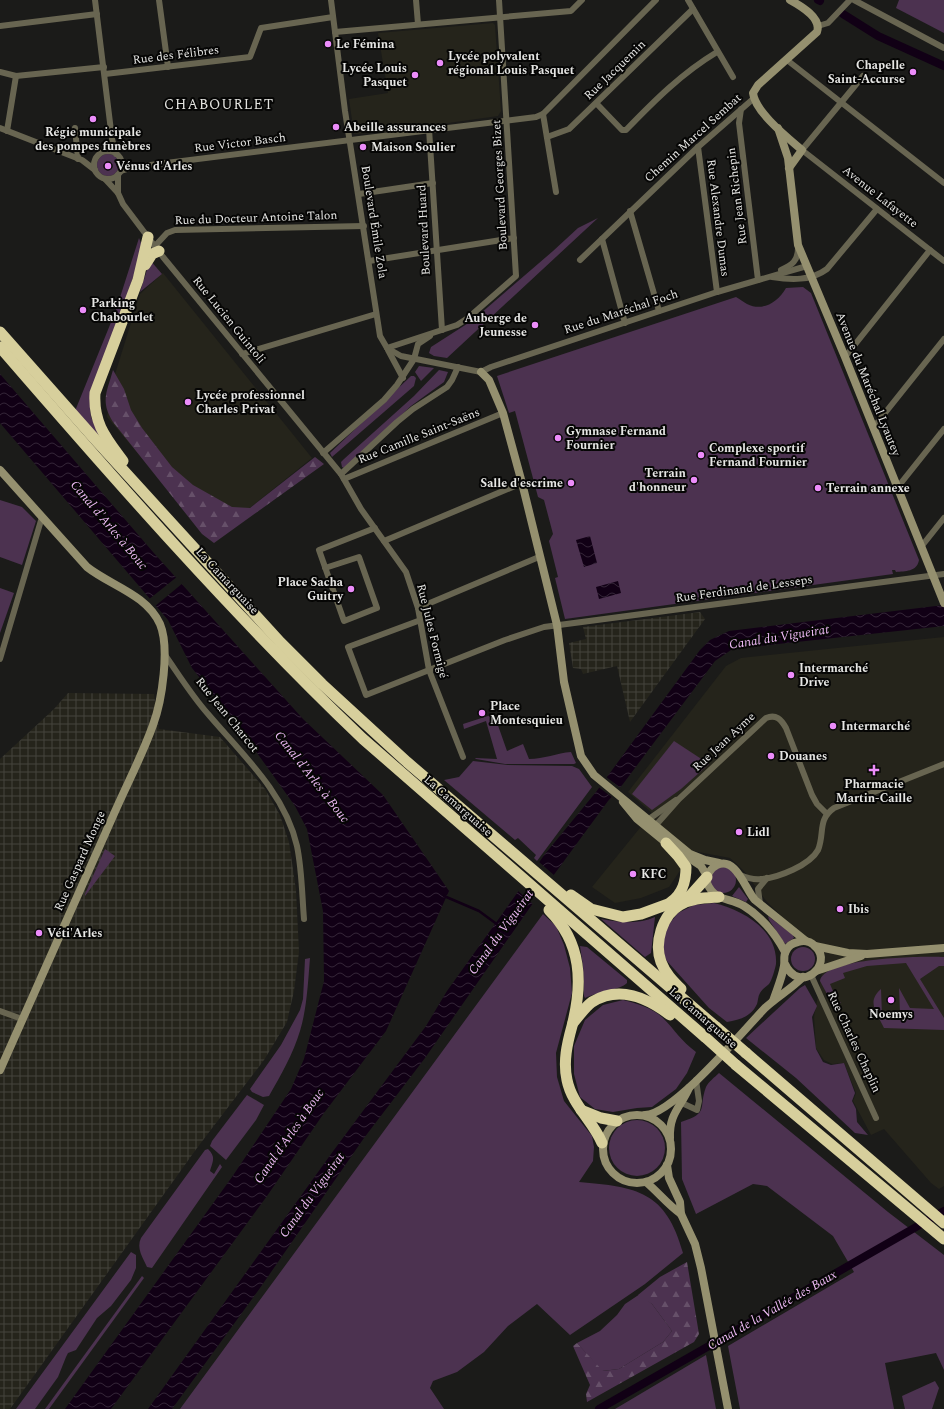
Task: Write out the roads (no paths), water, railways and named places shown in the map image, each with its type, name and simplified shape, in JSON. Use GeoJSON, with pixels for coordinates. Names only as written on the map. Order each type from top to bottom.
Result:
{"type":"FeatureCollection","features":[{"type":"Feature","properties":{"kind":"highway"},"geometry":{"type":"LineString","coordinates":[[138,280],[149,257],[152,254],[154,245]]}},
{"type":"Feature","properties":{"kind":"highway"},"geometry":{"type":"LineString","coordinates":[[154,245],[138,280],[97,385],[94,408],[103,433],[126,466],[189,542]]}},
{"type":"Feature","properties":{"kind":"highway","name":"La Camarguaise"},"geometry":{"type":"LineString","coordinates":[[0,332],[41,380],[280,642],[322,684],[370,729],[470,816],[556,887],[944,1223]]}},
{"type":"Feature","properties":{"kind":"highway","name":"La Camarguaise"},"geometry":{"type":"LineString","coordinates":[[0,347],[75,434],[210,583],[295,673],[363,739],[465,828],[545,902],[736,1065],[941,1236]]}},
{"type":"Feature","properties":{"kind":"highway"},"geometry":{"type":"LineString","coordinates":[[663,907],[679,895],[686,878],[686,867],[684,862],[666,843]]}},
{"type":"Feature","properties":{"kind":"highway"},"geometry":{"type":"LineString","coordinates":[[556,887],[590,909],[605,914],[623,917],[641,914],[690,896],[707,876]]}},
{"type":"Feature","properties":{"kind":"highway"},"geometry":{"type":"LineString","coordinates":[[716,1027],[704,1010],[673,982],[666,972],[660,961],[659,945],[663,924],[667,917],[679,906],[692,900],[719,898]]}},
{"type":"Feature","properties":{"kind":"highway"},"geometry":{"type":"LineString","coordinates":[[545,902],[560,922],[577,957],[579,990],[566,1048],[566,1068],[570,1092],[598,1134],[602,1144]]}},
{"type":"Feature","properties":{"kind":"highway"},"geometry":{"type":"LineString","coordinates":[[572,1025],[592,1002],[614,994],[630,995],[646,999],[678,1022],[704,1037]]}},
{"type":"Feature","properties":{"kind":"highway"},"geometry":{"type":"LineString","coordinates":[[581,1110],[602,1118],[617,1120]]}},
{"type":"Feature","properties":{"kind":"main road"},"geometry":{"type":"LineString","coordinates":[[790,0],[816,20],[818,26]]}},
{"type":"Feature","properties":{"kind":"main road","name":"Chemin Marcel Sembat"},"geometry":{"type":"LineString","coordinates":[[753,100],[754,89],[811,39],[818,26]]}},
{"type":"Feature","properties":{"kind":"main road"},"geometry":{"type":"LineString","coordinates":[[753,100],[778,128],[802,150],[789,168]]}},
{"type":"Feature","properties":{"kind":"main road","name":"Avenue du Maréchal Lyautey"},"geometry":{"type":"LineString","coordinates":[[778,128],[786,150],[798,245],[845,357],[943,601]]}},
{"type":"Feature","properties":{"kind":"main road"},"geometry":{"type":"LineString","coordinates":[[481,372],[489,380],[503,413],[522,483],[556,625],[564,682],[581,756],[586,766],[598,779],[649,819],[690,854],[719,864],[730,865],[740,875],[748,893],[806,941],[815,946],[848,953],[867,954],[944,948]]}},
{"type":"Feature","properties":{"kind":"main road"},"geometry":{"type":"LineString","coordinates":[[0,470],[87,567],[98,576],[131,593],[144,602],[160,624],[164,638],[165,655]]}},
{"type":"Feature","properties":{"kind":"main road","name":"Rue Gaspard Monge"},"geometry":{"type":"LineString","coordinates":[[0,1070],[154,724],[165,655]]}},
{"type":"Feature","properties":{"kind":"main road"},"geometry":{"type":"LineString","coordinates":[[620,796],[625,806],[637,819],[666,843],[701,866],[707,876],[707,883],[710,890],[719,898],[740,904],[756,915],[774,931],[785,952],[784,964],[772,1001]]}},
{"type":"Feature","properties":{"kind":"main road"},"geometry":{"type":"LineString","coordinates":[[707,876],[714,866],[719,864]]}},
{"type":"Feature","properties":{"kind":"main road"},"geometry":{"type":"LineString","coordinates":[[785,952],[794,943],[806,941]]}},
{"type":"Feature","properties":{"kind":"main road"},"geometry":{"type":"LineString","coordinates":[[689,1088],[682,1103],[672,1116],[670,1124],[671,1149],[667,1165],[658,1176],[646,1182],[634,1184],[623,1181],[613,1175],[606,1166],[602,1155],[602,1144],[610,1127],[617,1120],[629,1116],[658,1112],[689,1088],[772,1001],[810,975],[819,966],[820,955],[815,946]]}},
{"type":"Feature","properties":{"kind":"main road"},"geometry":{"type":"LineString","coordinates":[[784,964],[792,974],[810,975],[846,960],[867,954]]}},
{"type":"Feature","properties":{"kind":"main road"},"geometry":{"type":"LineString","coordinates":[[642,1115],[652,1118],[660,1124],[666,1131],[670,1140]]}},
{"type":"Feature","properties":{"kind":"main road"},"geometry":{"type":"LineString","coordinates":[[667,1165],[672,1187],[680,1202],[681,1214],[695,1244],[713,1324],[728,1409]]}},
{"type":"Feature","properties":{"kind":"main road"},"geometry":{"type":"LineString","coordinates":[[646,1182],[662,1196],[670,1207],[681,1214]]}},
{"type":"Feature","properties":{"kind":"street"},"geometry":{"type":"LineString","coordinates":[[0,128],[80,159],[105,179],[110,180],[120,173],[122,162],[116,154],[112,139],[95,0]]}},
{"type":"Feature","properties":{"kind":"street"},"geometry":{"type":"LineString","coordinates":[[159,0],[168,67]]}},
{"type":"Feature","properties":{"kind":"street","name":"Boulevard Émile Zola"},"geometry":{"type":"LineString","coordinates":[[331,0],[334,32],[376,314],[382,341],[403,378]]}},
{"type":"Feature","properties":{"kind":"street"},"geometry":{"type":"LineString","coordinates":[[416,0],[418,24]]}},
{"type":"Feature","properties":{"kind":"street","name":"Boulevard Georges Bizet"},"geometry":{"type":"LineString","coordinates":[[387,348],[451,327],[468,318],[516,276],[499,0]]}},
{"type":"Feature","properties":{"kind":"street"},"geometry":{"type":"LineString","coordinates":[[334,32],[571,11],[582,0]]}},
{"type":"Feature","properties":{"kind":"street"},"geometry":{"type":"LineString","coordinates":[[556,192],[543,114],[656,0]]}},
{"type":"Feature","properties":{"kind":"street"},"geometry":{"type":"LineString","coordinates":[[688,0],[733,77]]}},
{"type":"Feature","properties":{"kind":"street","name":"Chemin Marcel Sembat"},"geometry":{"type":"LineString","coordinates":[[818,26],[828,23],[850,0]]}},
{"type":"Feature","properties":{"kind":"street"},"geometry":{"type":"LineString","coordinates":[[854,0],[944,48]]}},
{"type":"Feature","properties":{"kind":"street","name":"Rue Jacquemin"},"geometry":{"type":"LineString","coordinates":[[547,137],[566,132],[597,104],[693,9]]}},
{"type":"Feature","properties":{"kind":"street"},"geometry":{"type":"LineString","coordinates":[[0,26],[97,14]]}},
{"type":"Feature","properties":{"kind":"street","name":"Rue des Félibres"},"geometry":{"type":"LineString","coordinates":[[105,74],[250,57],[261,28],[333,17]]}},
{"type":"Feature","properties":{"kind":"street"},"geometry":{"type":"LineString","coordinates":[[597,104],[622,130],[626,130],[665,90],[717,52]]}},
{"type":"Feature","properties":{"kind":"street"},"geometry":{"type":"LineString","coordinates":[[787,60],[944,183]]}},
{"type":"Feature","properties":{"kind":"street"},"geometry":{"type":"LineString","coordinates":[[0,72],[16,76],[104,67]]}},
{"type":"Feature","properties":{"kind":"street"},"geometry":{"type":"LineString","coordinates":[[7,131],[16,76]]}},
{"type":"Feature","properties":{"kind":"street"},"geometry":{"type":"LineString","coordinates":[[802,150],[863,76]]}},
{"type":"Feature","properties":{"kind":"street","name":"Chemin Marcel Sembat"},"geometry":{"type":"LineString","coordinates":[[580,260],[698,147],[753,100]]}},
{"type":"Feature","properties":{"kind":"street","name":"Rue Jean Richepin"},"geometry":{"type":"LineString","coordinates":[[741,109],[740,123],[758,280]]}},
{"type":"Feature","properties":{"kind":"street","name":"Rue Victor Basch"},"geometry":{"type":"LineString","coordinates":[[120,173],[134,167],[533,117],[543,114]]}},
{"type":"Feature","properties":{"kind":"street"},"geometry":{"type":"LineString","coordinates":[[74,128],[80,159]]}},
{"type":"Feature","properties":{"kind":"street","name":"Boulevard Huard"},"geometry":{"type":"LineString","coordinates":[[429,129],[442,330]]}},
{"type":"Feature","properties":{"kind":"street"},"geometry":{"type":"LineString","coordinates":[[108,151],[112,139]]}},
{"type":"Feature","properties":{"kind":"street","name":"Rue Alexandre Dumas"},"geometry":{"type":"LineString","coordinates":[[698,147],[717,292]]}},
{"type":"Feature","properties":{"kind":"street","name":"Avenue Lafayette"},"geometry":{"type":"LineString","coordinates":[[802,150],[944,261]]}},
{"type":"Feature","properties":{"kind":"street"},"geometry":{"type":"LineString","coordinates":[[80,159],[96,157],[103,152],[108,151],[116,154]]}},
{"type":"Feature","properties":{"kind":"street"},"geometry":{"type":"LineString","coordinates":[[94,170],[94,161],[96,157]]}},
{"type":"Feature","properties":{"kind":"street","name":"Rue Victor Basch"},"geometry":{"type":"LineString","coordinates":[[122,162],[134,167]]}},
{"type":"Feature","properties":{"kind":"street","name":"Rue Lucien Guintoli"},"geometry":{"type":"LineString","coordinates":[[118,193],[120,173]]}},
{"type":"Feature","properties":{"kind":"street","name":"Rue Lucien Guintoli"},"geometry":{"type":"LineString","coordinates":[[105,179],[118,193],[123,204],[154,245],[325,455]]}},
{"type":"Feature","properties":{"kind":"street"},"geometry":{"type":"LineString","coordinates":[[359,194],[433,183]]}},
{"type":"Feature","properties":{"kind":"street"},"geometry":{"type":"LineString","coordinates":[[809,271],[827,269],[877,209]]}},
{"type":"Feature","properties":{"kind":"street"},"geometry":{"type":"LineString","coordinates":[[630,211],[659,311]]}},
{"type":"Feature","properties":{"kind":"street","name":"Rue du Docteur Antoine Talon"},"geometry":{"type":"LineString","coordinates":[[154,245],[167,233],[175,230],[364,226]]}},
{"type":"Feature","properties":{"kind":"street"},"geometry":{"type":"LineString","coordinates":[[369,261],[514,238]]}},
{"type":"Feature","properties":{"kind":"street"},"geometry":{"type":"LineString","coordinates":[[602,239],[625,323]]}},
{"type":"Feature","properties":{"kind":"street","name":"Rue du Maréchal Foch"},"geometry":{"type":"LineString","coordinates":[[772,277],[794,262],[797,258],[798,245]]}},
{"type":"Feature","properties":{"kind":"street"},"geometry":{"type":"LineString","coordinates":[[845,357],[930,250]]}},
{"type":"Feature","properties":{"kind":"street","name":"Rue du Maréchal Foch"},"geometry":{"type":"LineString","coordinates":[[772,277],[809,271]]}},
{"type":"Feature","properties":{"kind":"street","name":"Rue du Maréchal Foch"},"geometry":{"type":"LineString","coordinates":[[481,372],[491,367],[717,292],[758,280],[809,271]]}},
{"type":"Feature","properties":{"kind":"street"},"geometry":{"type":"LineString","coordinates":[[242,354],[376,314]]}},
{"type":"Feature","properties":{"kind":"street","name":"Boulevard Georges Bizet"},"geometry":{"type":"LineString","coordinates":[[325,455],[384,400],[403,378],[414,359],[420,342],[442,330]]}},
{"type":"Feature","properties":{"kind":"street"},"geometry":{"type":"LineString","coordinates":[[873,428],[944,339]]}},
{"type":"Feature","properties":{"kind":"street"},"geometry":{"type":"LineString","coordinates":[[387,348],[401,356],[481,372]]}},
{"type":"Feature","properties":{"kind":"street"},"geometry":{"type":"LineString","coordinates":[[343,476],[397,422],[413,409],[447,387],[458,367]]}},
{"type":"Feature","properties":{"kind":"street","name":"Rue Camille Saint-Saëns"},"geometry":{"type":"LineString","coordinates":[[343,476],[503,413]]}},
{"type":"Feature","properties":{"kind":"street"},"geometry":{"type":"LineString","coordinates":[[897,488],[944,429]]}},
{"type":"Feature","properties":{"kind":"street","name":"Rue Jules Formigé"},"geometry":{"type":"LineString","coordinates":[[325,455],[343,476],[361,509],[406,572],[418,608],[418,621],[429,670],[463,757]]}},
{"type":"Feature","properties":{"kind":"street"},"geometry":{"type":"LineString","coordinates":[[384,541],[522,483]]}},
{"type":"Feature","properties":{"kind":"street"},"geometry":{"type":"LineString","coordinates":[[0,659],[42,517]]}},
{"type":"Feature","properties":{"kind":"street"},"geometry":{"type":"LineString","coordinates":[[921,546],[944,518]]}},
{"type":"Feature","properties":{"kind":"street"},"geometry":{"type":"LineString","coordinates":[[325,568],[359,557],[377,608],[344,621],[325,568],[319,550],[375,528]]}},
{"type":"Feature","properties":{"kind":"street"},"geometry":{"type":"LineString","coordinates":[[418,608],[539,557]]}},
{"type":"Feature","properties":{"kind":"street","name":"Rue Ferdinand de Lesseps"},"geometry":{"type":"LineString","coordinates":[[418,621],[348,647],[366,695],[505,640],[544,627],[944,574]]}},
{"type":"Feature","properties":{"kind":"street","name":"Rue Jean Charcot"},"geometry":{"type":"LineString","coordinates":[[165,655],[207,713],[241,751],[274,792],[292,829],[297,846],[304,919]]}},
{"type":"Feature","properties":{"kind":"street","name":"Rue Jean Ayme"},"geometry":{"type":"LineString","coordinates":[[656,825],[679,799],[766,718],[775,716],[781,720],[786,728],[812,795],[817,804],[826,813]]}},
{"type":"Feature","properties":{"kind":"street"},"geometry":{"type":"LineString","coordinates":[[740,875],[751,879],[767,878],[803,865],[812,858],[818,850],[822,834],[823,819],[826,813],[834,808],[944,764]]}},
{"type":"Feature","properties":{"kind":"street","name":"Rue Jean Ayme"},"geometry":{"type":"LineString","coordinates":[[649,819],[679,799]]}},
{"type":"Feature","properties":{"kind":"street"},"geometry":{"type":"LineString","coordinates":[[760,904],[758,889],[767,878]]}},
{"type":"Feature","properties":{"kind":"street","name":"Rue Charles Chaplin"},"geometry":{"type":"LineString","coordinates":[[810,975],[876,1118]]}},
{"type":"Feature","properties":{"kind":"street"},"geometry":{"type":"LineString","coordinates":[[0,1011],[22,1019]]}},
{"type":"Feature","properties":{"kind":"street"},"geometry":{"type":"LineString","coordinates":[[682,1103],[697,1110],[699,1101],[696,1080]]}},
{"type":"Feature","properties":{"kind":"water","name":"Canal d'Arles à Bouc"},"geometry":{"type":"Polygon","coordinates":[[[0,374],[153,552],[303,719],[383,795],[449,891],[386,1031],[324,1113],[267,1196],[111,1409],[65,1409],[232,1177],[291,1089],[304,1059],[324,981],[323,911],[307,829],[295,806],[232,718],[192,668],[168,620],[0,423],[0,374]]]}},
{"type":"Feature","properties":{"kind":"water"},"geometry":{"type":"Polygon","coordinates":[[[590,536],[597,563],[584,567],[576,540],[590,536]]]}},
{"type":"Feature","properties":{"kind":"water"},"geometry":{"type":"Polygon","coordinates":[[[618,581],[621,593],[599,599],[596,587],[618,581]]]}},
{"type":"Feature","properties":{"kind":"water","name":"Canal du Vigueirat"},"geometry":{"type":"Polygon","coordinates":[[[944,605],[944,626],[741,648],[731,650],[715,661],[623,784],[608,801],[531,906],[425,1058],[364,1138],[260,1288],[172,1409],[148,1409],[331,1154],[426,1026],[447,991],[545,854],[596,792],[700,650],[710,640],[729,631],[944,605]]]}},
{"type":"Feature","properties":{"kind":"waterway"},"geometry":{"type":"LineString","coordinates":[[843,14],[878,36],[944,66]]}},
{"type":"Feature","properties":{"kind":"waterway","name":"Canal du Vigueirat"},"geometry":{"type":"LineString","coordinates":[[444,896],[479,911],[498,925]]}},
{"type":"Feature","properties":{"kind":"waterway","name":"Canal de la Vallée des Baux"},"geometry":{"type":"LineString","coordinates":[[599,1409],[944,1211]]}},
{"type":"Feature","properties":{"kind":"place","name":"Le Fémina"},"geometry":{"type":"Point","coordinates":[328,44]}},
{"type":"Feature","properties":{"kind":"place","name":"Lycée polyvalent régional Louis Pasquet"},"geometry":{"type":"Point","coordinates":[440,63]}},
{"type":"Feature","properties":{"kind":"place","name":"Chapelle Saint-Accurse"},"geometry":{"type":"Point","coordinates":[913,72]}},
{"type":"Feature","properties":{"kind":"place","name":"Lycée Louis Pasquet"},"geometry":{"type":"Point","coordinates":[415,75]}},
{"type":"Feature","properties":{"kind":"place","name":"Régie municipale des pompes funèbres"},"geometry":{"type":"Point","coordinates":[93,119]}},
{"type":"Feature","properties":{"kind":"place","name":"Abeille assurances"},"geometry":{"type":"Point","coordinates":[336,127]}},
{"type":"Feature","properties":{"kind":"place","name":"Maison Soulier"},"geometry":{"type":"Point","coordinates":[363,147]}},
{"type":"Feature","properties":{"kind":"place","name":"Vénus d'Arles"},"geometry":{"type":"Point","coordinates":[108,166]}},
{"type":"Feature","properties":{"kind":"place","name":"Parking Chabourlet"},"geometry":{"type":"Point","coordinates":[83,310]}},
{"type":"Feature","properties":{"kind":"place","name":"Auberge de Jeunesse"},"geometry":{"type":"Point","coordinates":[535,325]}},
{"type":"Feature","properties":{"kind":"place","name":"Lycée professionnel Charles Privat"},"geometry":{"type":"Point","coordinates":[188,402]}},
{"type":"Feature","properties":{"kind":"place","name":"Gymnase Fernand Fournier"},"geometry":{"type":"Point","coordinates":[558,438]}},
{"type":"Feature","properties":{"kind":"place","name":"Complexe sportif Fernand Fournier"},"geometry":{"type":"Point","coordinates":[701,455]}},
{"type":"Feature","properties":{"kind":"place","name":"Terrain d'honneur"},"geometry":{"type":"Point","coordinates":[694,480]}},
{"type":"Feature","properties":{"kind":"place","name":"Salle d'escrime"},"geometry":{"type":"Point","coordinates":[571,483]}},
{"type":"Feature","properties":{"kind":"place","name":"Terrain annexe"},"geometry":{"type":"Point","coordinates":[818,488]}},
{"type":"Feature","properties":{"kind":"place","name":"Place Sacha Guitry"},"geometry":{"type":"Point","coordinates":[351,589]}},
{"type":"Feature","properties":{"kind":"place","name":"Intermarché Drive"},"geometry":{"type":"Point","coordinates":[791,675]}},
{"type":"Feature","properties":{"kind":"place","name":"Place Montesquieu"},"geometry":{"type":"Point","coordinates":[482,713]}},
{"type":"Feature","properties":{"kind":"place","name":"Intermarché"},"geometry":{"type":"Point","coordinates":[833,726]}},
{"type":"Feature","properties":{"kind":"place","name":"Douanes"},"geometry":{"type":"Point","coordinates":[771,756]}},
{"type":"Feature","properties":{"kind":"place","name":"Pharmacie Martin-Caille"},"geometry":{"type":"Point","coordinates":[874,770]}},
{"type":"Feature","properties":{"kind":"place","name":"Lidl"},"geometry":{"type":"Point","coordinates":[739,832]}},
{"type":"Feature","properties":{"kind":"place","name":"KFC"},"geometry":{"type":"Point","coordinates":[633,874]}},
{"type":"Feature","properties":{"kind":"place","name":"Ibis"},"geometry":{"type":"Point","coordinates":[840,909]}},
{"type":"Feature","properties":{"kind":"place","name":"Véti'Arles"},"geometry":{"type":"Point","coordinates":[39,933]}},
{"type":"Feature","properties":{"kind":"place","name":"Noemys"},"geometry":{"type":"Point","coordinates":[891,1000]}},
{"type":"Feature","properties":{"kind":"district","name":"CHABOURLET"},"geometry":{"type":"Point","coordinates":[219,104]}}]}
